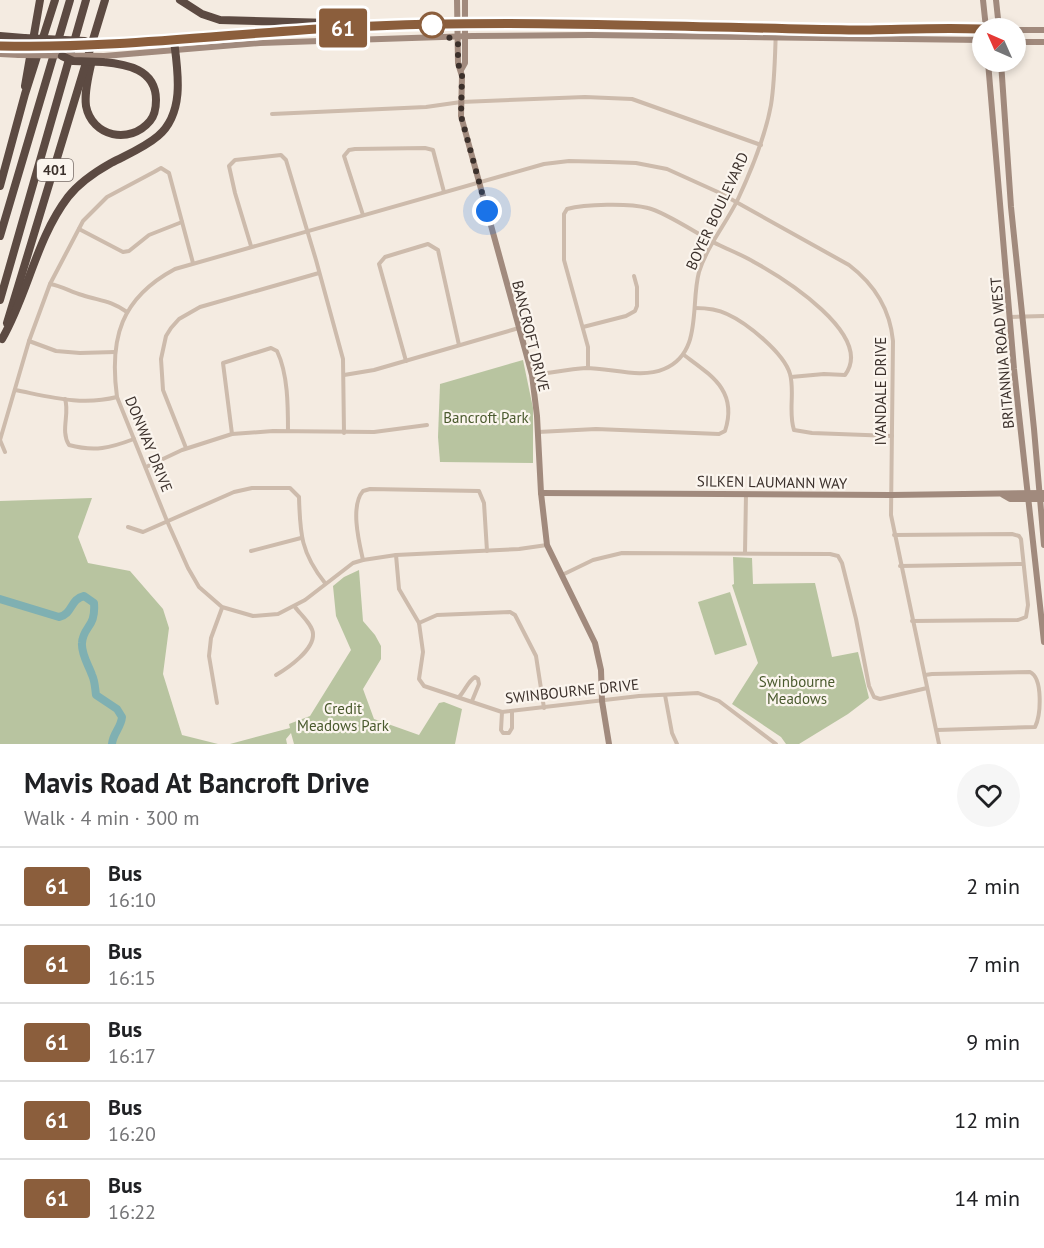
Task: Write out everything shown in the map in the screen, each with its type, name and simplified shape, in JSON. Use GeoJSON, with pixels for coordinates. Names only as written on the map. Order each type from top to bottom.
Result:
{"type":"FeatureCollection","features":[{"type":"Feature","properties":{"kind":"highway"},"geometry":{"type":"LineString","coordinates":[[25,94],[24,80],[38,21],[40,0]]}},
{"type":"Feature","properties":{"kind":"highway"},"geometry":{"type":"LineString","coordinates":[[0,186],[25,94],[55,0]]}},
{"type":"Feature","properties":{"kind":"highway","name":"401"},"geometry":{"type":"LineString","coordinates":[[0,236],[70,0]]}},
{"type":"Feature","properties":{"kind":"highway","name":"401"},"geometry":{"type":"LineString","coordinates":[[0,300],[86,0]]}},
{"type":"Feature","properties":{"kind":"highway","name":"401"},"geometry":{"type":"LineString","coordinates":[[1,343],[105,0]]}},
{"type":"Feature","properties":{"kind":"highway"},"geometry":{"type":"LineString","coordinates":[[180,0],[202,14],[220,20],[332,24],[350,27]]}},
{"type":"Feature","properties":{"kind":"highway"},"geometry":{"type":"LineString","coordinates":[[62,56],[73,61],[103,59],[138,69],[154,87],[156,105],[154,116],[140,130],[129,135],[109,134],[94,123],[87,108],[86,92],[101,14]]}},
{"type":"Feature","properties":{"kind":"highway"},"geometry":{"type":"LineString","coordinates":[[0,36],[23,42],[85,41],[95,46]]}},
{"type":"Feature","properties":{"kind":"highway"},"geometry":{"type":"LineString","coordinates":[[1,343],[15,318],[47,232],[68,197],[97,171],[157,137],[171,120],[177,102],[178,87],[174,41]]}},
{"type":"Feature","properties":{"kind":"main road","name":"BANCROFT DRIVE"},"geometry":{"type":"LineString","coordinates":[[458,0],[461,116],[532,375],[547,544],[595,643],[601,670],[602,701],[609,744]]}},
{"type":"Feature","properties":{"kind":"main road","name":"BANCROFT DRIVE"},"geometry":{"type":"LineString","coordinates":[[461,70],[465,63],[465,0]]}},
{"type":"Feature","properties":{"kind":"main road"},"geometry":{"type":"LineString","coordinates":[[983,0],[984,18]]}},
{"type":"Feature","properties":{"kind":"main road"},"geometry":{"type":"LineString","coordinates":[[996,0],[998,18]]}},
{"type":"Feature","properties":{"kind":"main road"},"geometry":{"type":"LineString","coordinates":[[95,46],[350,27],[457,24],[776,27],[850,30],[972,29]]}},
{"type":"Feature","properties":{"kind":"main road"},"geometry":{"type":"LineString","coordinates":[[1026,30],[1044,30]]}},
{"type":"Feature","properties":{"kind":"main road"},"geometry":{"type":"LineString","coordinates":[[103,59],[260,43],[458,37],[590,35],[972,40]]}},
{"type":"Feature","properties":{"kind":"main road"},"geometry":{"type":"LineString","coordinates":[[0,45],[23,42]]}},
{"type":"Feature","properties":{"kind":"main road"},"geometry":{"type":"LineString","coordinates":[[1026,42],[1044,42]]}},
{"type":"Feature","properties":{"kind":"main road"},"geometry":{"type":"LineString","coordinates":[[0,54],[62,56]]}},
{"type":"Feature","properties":{"kind":"main road","name":"BRITANNIA ROAD WEST"},"geometry":{"type":"LineString","coordinates":[[989,72],[1010,317],[1044,642]]}},
{"type":"Feature","properties":{"kind":"main road","name":"BRITANNIA ROAD WEST"},"geometry":{"type":"LineString","coordinates":[[1002,72],[1011,207],[1042,496],[1044,544]]}},
{"type":"Feature","properties":{"kind":"main road","name":"SILKEN LAUMANN WAY"},"geometry":{"type":"LineString","coordinates":[[541,493],[1003,495],[1009,493],[1042,496]]}},
{"type":"Feature","properties":{"kind":"street","name":"BOYER BOULEVARD"},"geometry":{"type":"LineString","coordinates":[[684,355],[690,342],[700,270],[713,242],[736,203],[761,145],[771,103],[776,27]]}},
{"type":"Feature","properties":{"kind":"street"},"geometry":{"type":"LineString","coordinates":[[272,114],[426,107],[461,102],[585,97],[632,99],[761,145]]}},
{"type":"Feature","properties":{"kind":"street"},"geometry":{"type":"LineString","coordinates":[[363,215],[344,156],[349,150],[425,148],[433,150],[444,192]]}},
{"type":"Feature","properties":{"kind":"street"},"geometry":{"type":"LineString","coordinates":[[252,246],[235,194],[229,166],[235,160],[281,155],[286,160],[343,359],[344,433]]}},
{"type":"Feature","properties":{"kind":"street","name":"IVANDALE DRIVE"},"geometry":{"type":"LineString","coordinates":[[479,181],[558,162],[636,163],[680,174],[849,265],[876,291],[887,313],[891,329],[891,515],[939,744]]}},
{"type":"Feature","properties":{"kind":"street"},"geometry":{"type":"LineString","coordinates":[[5,452],[0,440],[29,341],[50,284],[83,221],[107,197],[162,168],[169,173],[193,263]]}},
{"type":"Feature","properties":{"kind":"street","name":"DONWAY DRIVE"},"geometry":{"type":"LineString","coordinates":[[479,181],[193,263],[160,277],[138,296],[127,312],[119,332],[114,375],[117,397],[167,521],[199,587],[222,607],[254,616],[278,614],[295,607],[353,563],[363,560],[396,555],[547,544]]}},
{"type":"Feature","properties":{"kind":"street"},"geometry":{"type":"LineString","coordinates":[[588,368],[588,347],[564,260],[564,214],[567,209],[580,205],[650,208],[754,262],[780,278],[831,318],[845,336],[849,348],[851,363],[845,375],[791,377]]}},
{"type":"Feature","properties":{"kind":"street"},"geometry":{"type":"LineString","coordinates":[[79,229],[123,252],[129,252],[149,235],[182,222]]}},
{"type":"Feature","properties":{"kind":"street"},"geometry":{"type":"LineString","coordinates":[[405,362],[379,264],[385,257],[428,244],[438,250],[459,345]]}},
{"type":"Feature","properties":{"kind":"street"},"geometry":{"type":"LineString","coordinates":[[186,448],[163,390],[160,359],[166,336],[171,328],[178,319],[200,307],[319,273]]}},
{"type":"Feature","properties":{"kind":"street"},"geometry":{"type":"LineString","coordinates":[[583,327],[626,316],[635,311],[637,286],[634,276]]}},
{"type":"Feature","properties":{"kind":"street"},"geometry":{"type":"LineString","coordinates":[[50,284],[60,285],[81,295],[113,303],[127,312]]}},
{"type":"Feature","properties":{"kind":"street"},"geometry":{"type":"LineString","coordinates":[[695,308],[728,314],[741,322],[784,360],[791,377],[791,415],[794,430],[813,433],[892,436]]}},
{"type":"Feature","properties":{"kind":"street"},"geometry":{"type":"LineString","coordinates":[[1010,317],[1044,316]]}},
{"type":"Feature","properties":{"kind":"street"},"geometry":{"type":"LineString","coordinates":[[344,375],[405,362],[519,328]]}},
{"type":"Feature","properties":{"kind":"street"},"geometry":{"type":"LineString","coordinates":[[29,341],[56,351],[115,352]]}},
{"type":"Feature","properties":{"kind":"street"},"geometry":{"type":"LineString","coordinates":[[232,434],[223,363],[271,348],[278,351],[281,358],[287,401],[288,431]]}},
{"type":"Feature","properties":{"kind":"street"},"geometry":{"type":"LineString","coordinates":[[532,375],[588,368],[646,373],[664,369],[684,355],[718,382],[729,403],[728,422],[725,431],[719,434],[596,429],[538,432]]}},
{"type":"Feature","properties":{"kind":"street"},"geometry":{"type":"LineString","coordinates":[[15,390],[90,402],[117,397]]}},
{"type":"Feature","properties":{"kind":"street"},"geometry":{"type":"LineString","coordinates":[[65,399],[68,405],[66,440],[69,445],[109,448],[134,440]]}},
{"type":"Feature","properties":{"kind":"street"},"geometry":{"type":"LineString","coordinates":[[146,467],[186,448],[232,434],[288,431],[344,433],[396,430],[427,425]]}},
{"type":"Feature","properties":{"kind":"street"},"geometry":{"type":"LineString","coordinates":[[128,527],[143,532],[234,492],[252,488],[290,488],[299,497],[301,538],[312,566],[325,583]]}},
{"type":"Feature","properties":{"kind":"street"},"geometry":{"type":"LineString","coordinates":[[363,560],[358,536],[357,501],[363,491],[370,489],[478,491],[483,503],[487,550]]}},
{"type":"Feature","properties":{"kind":"street"},"geometry":{"type":"LineString","coordinates":[[746,554],[747,493]]}},
{"type":"Feature","properties":{"kind":"street"},"geometry":{"type":"LineString","coordinates":[[894,534],[1012,534],[1021,539],[1028,610],[1026,617],[1018,620],[912,621]]}},
{"type":"Feature","properties":{"kind":"street"},"geometry":{"type":"LineString","coordinates":[[252,551],[301,538]]}},
{"type":"Feature","properties":{"kind":"street"},"geometry":{"type":"LineString","coordinates":[[561,575],[593,560],[622,552],[838,556],[842,563],[869,686],[874,697],[880,699],[927,688]]}},
{"type":"Feature","properties":{"kind":"street","name":"SWINBOURNE DRIVE"},"geometry":{"type":"LineString","coordinates":[[396,555],[399,589],[419,623],[423,651],[419,679],[424,686],[502,712],[698,693],[719,701],[776,744]]}},
{"type":"Feature","properties":{"kind":"street"},"geometry":{"type":"LineString","coordinates":[[900,566],[1023,564]]}},
{"type":"Feature","properties":{"kind":"street"},"geometry":{"type":"LineString","coordinates":[[217,703],[209,656],[211,638],[222,607]]}},
{"type":"Feature","properties":{"kind":"street"},"geometry":{"type":"LineString","coordinates":[[276,675],[292,665],[311,642],[313,634],[310,626],[295,607]]}},
{"type":"Feature","properties":{"kind":"street"},"geometry":{"type":"LineString","coordinates":[[419,623],[437,615],[510,612],[516,615],[536,656],[544,708]]}},
{"type":"Feature","properties":{"kind":"street"},"geometry":{"type":"LineString","coordinates":[[925,675],[1030,672],[1035,674],[1038,680],[1040,711],[1035,727],[937,730]]}},
{"type":"Feature","properties":{"kind":"street"},"geometry":{"type":"LineString","coordinates":[[459,697],[471,679],[475,677],[479,684],[472,701]]}},
{"type":"Feature","properties":{"kind":"street"},"geometry":{"type":"LineString","coordinates":[[665,695],[672,734],[677,744]]}},
{"type":"Feature","properties":{"kind":"street"},"geometry":{"type":"LineString","coordinates":[[502,712],[501,730],[503,734],[509,733],[512,728],[512,711]]}},
{"type":"Feature","properties":{"kind":"green space","name":"Bancroft Park"},"geometry":{"type":"Polygon","coordinates":[[[523,360],[533,408],[533,463],[440,462],[438,437],[440,384],[523,360]]]}},
{"type":"Feature","properties":{"kind":"green space"},"geometry":{"type":"Polygon","coordinates":[[[92,498],[78,537],[88,563],[130,571],[163,609],[169,628],[163,674],[182,735],[218,744],[0,744],[0,501],[92,498]]]}},
{"type":"Feature","properties":{"kind":"green space","name":"Swinbourne Meadows"},"geometry":{"type":"Polygon","coordinates":[[[733,557],[752,558],[753,584],[815,583],[832,657],[858,652],[869,698],[848,714],[799,744],[786,744],[781,737],[732,704],[758,663],[732,585],[734,584],[733,557]]]}},
{"type":"Feature","properties":{"kind":"green space","name":"Credit Meadows Park"},"geometry":{"type":"Polygon","coordinates":[[[359,570],[363,621],[381,646],[381,659],[363,689],[374,719],[419,735],[439,703],[444,702],[462,709],[455,744],[294,744],[291,733],[286,739],[287,744],[230,744],[290,728],[289,724],[310,716],[351,650],[336,616],[333,586],[344,577],[359,570]]]}},
{"type":"Feature","properties":{"kind":"green space"},"geometry":{"type":"Polygon","coordinates":[[[730,592],[747,645],[715,655],[698,602],[730,592]]]}},
{"type":"Feature","properties":{"kind":"waterway"},"geometry":{"type":"LineString","coordinates":[[0,599],[59,617],[67,613],[79,598],[84,596],[94,603],[93,617],[83,637],[82,647],[94,680],[96,695],[117,709],[122,717],[112,744]]}},
{"type":"Feature","properties":{"kind":"bus line","name":"61"},"geometry":{"type":"LineString","coordinates":[[0,46],[140,44],[350,27],[465,24],[665,25],[850,30],[972,29]]}},
{"type":"Feature","properties":{"kind":"route"},"geometry":{"type":"LineString","coordinates":[[432,25],[458,44],[458,63],[462,76],[461,116],[487,211]]}}]}
